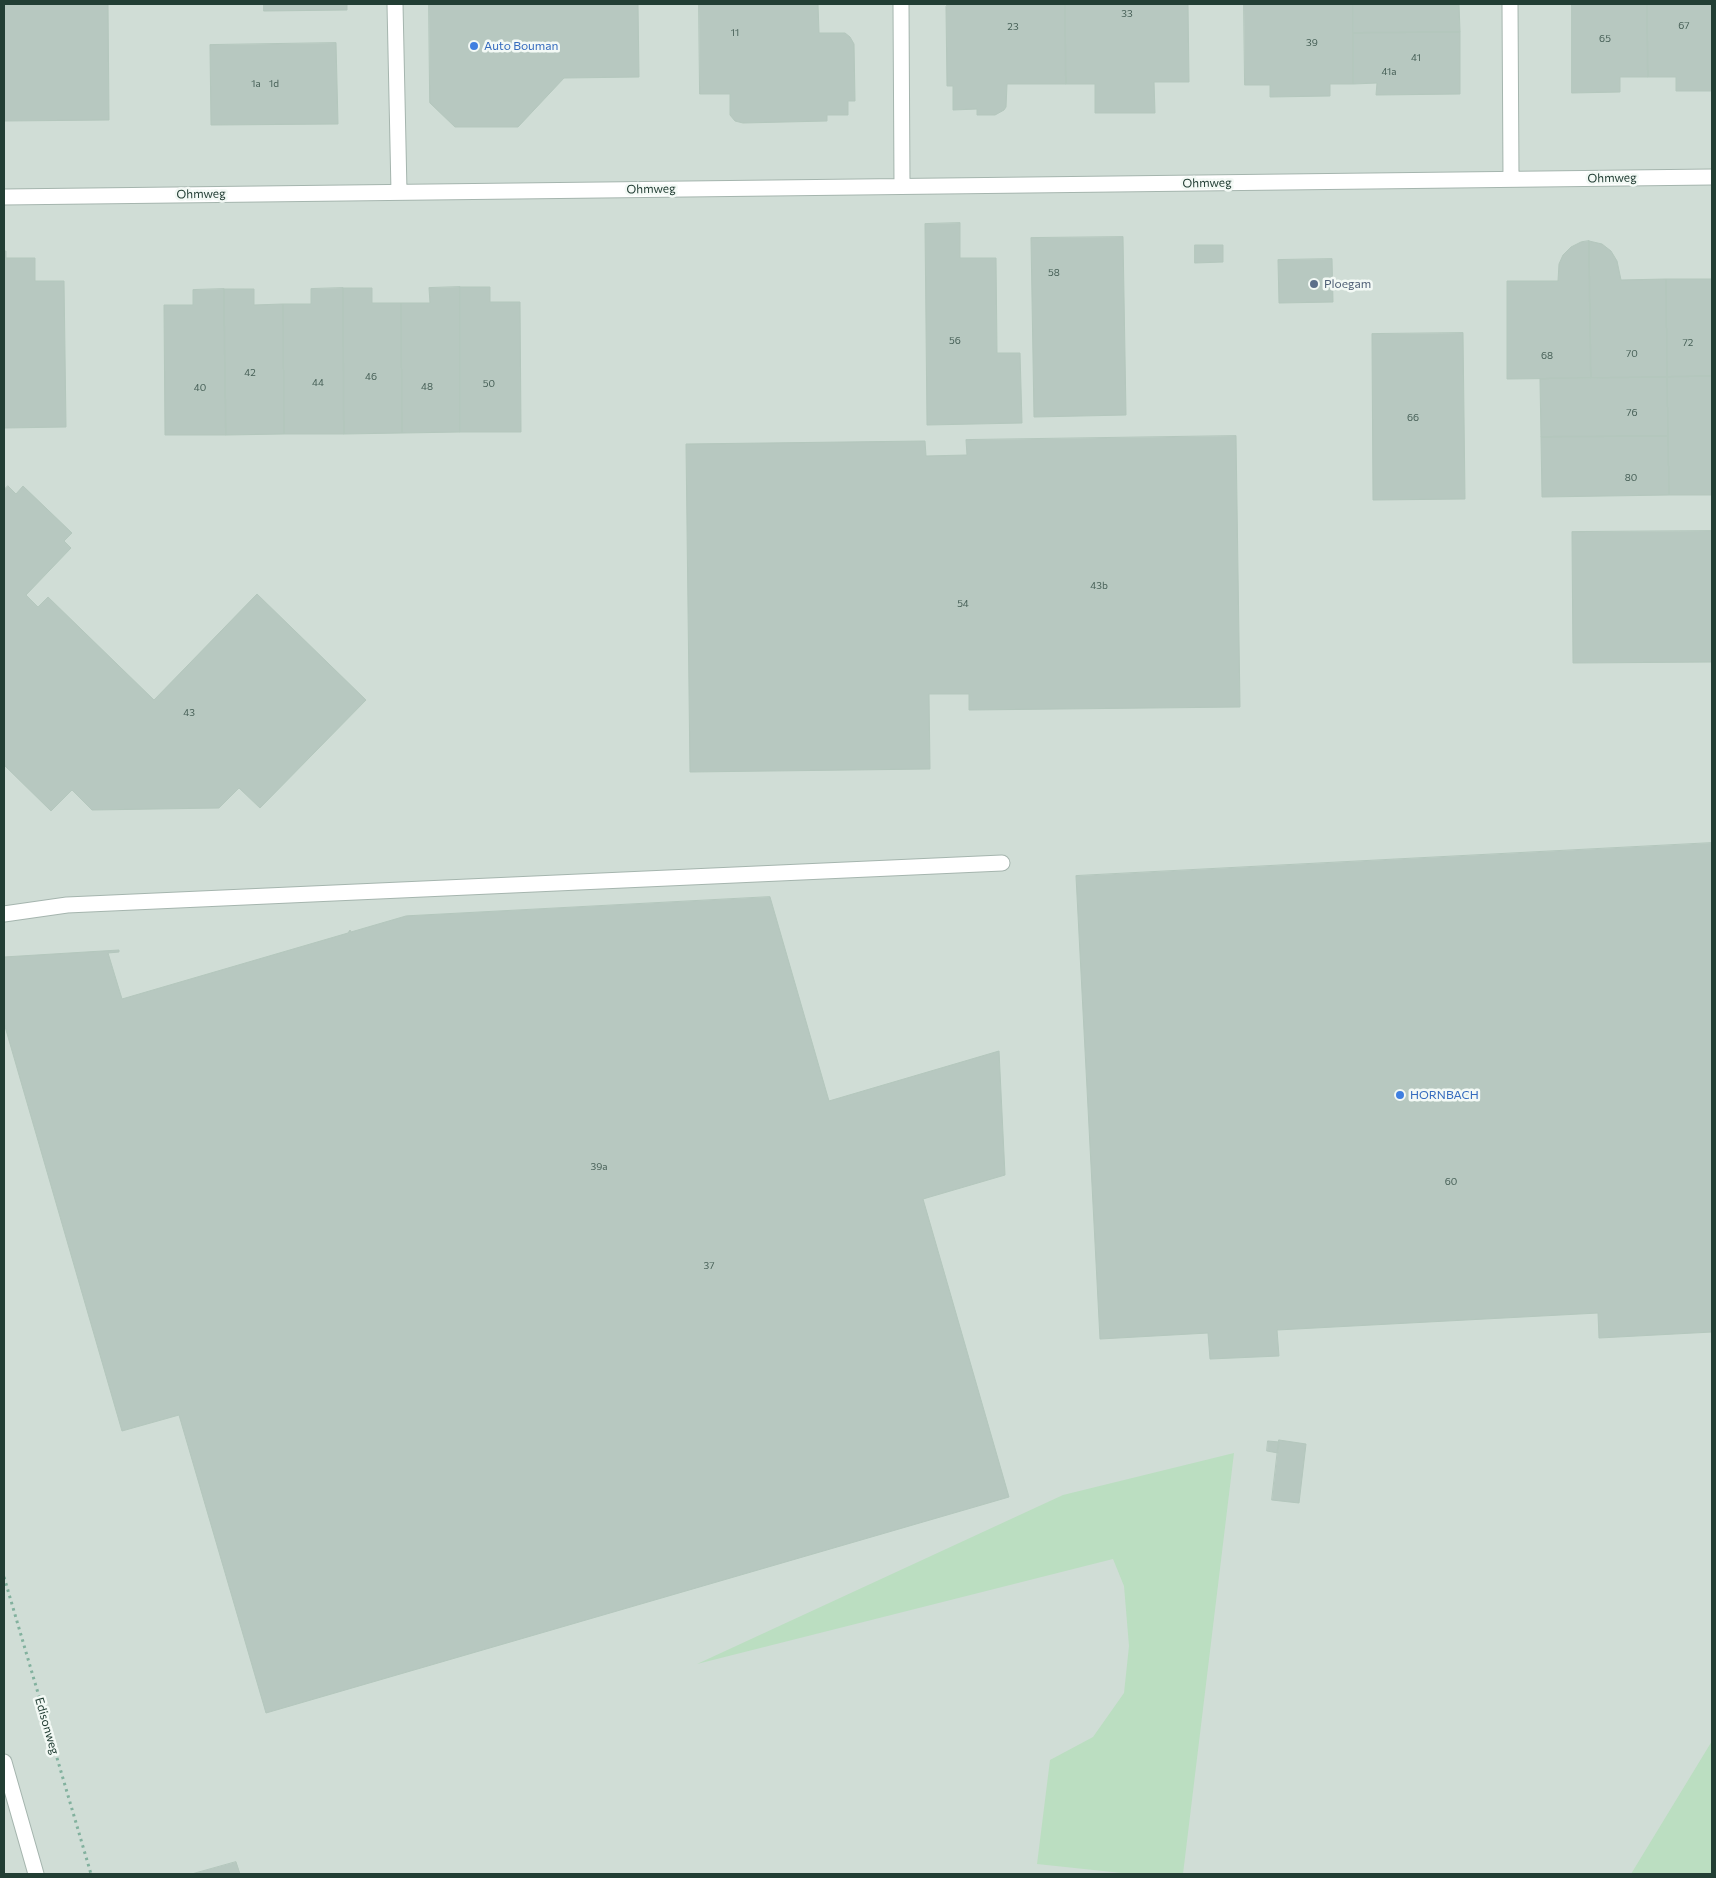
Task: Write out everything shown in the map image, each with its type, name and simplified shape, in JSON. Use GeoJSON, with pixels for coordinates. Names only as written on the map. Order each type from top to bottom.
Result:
{"type":"FeatureCollection","features":[{"type":"Feature","properties":{"kind":"street"},"geometry":{"type":"LineString","coordinates":[[395,4],[399,192]]}},
{"type":"Feature","properties":{"kind":"street"},"geometry":{"type":"LineString","coordinates":[[901,4],[902,186]]}},
{"type":"Feature","properties":{"kind":"street"},"geometry":{"type":"LineString","coordinates":[[1510,4],[1511,179]]}},
{"type":"Feature","properties":{"kind":"street","name":"Ohmweg"},"geometry":{"type":"LineString","coordinates":[[4,197],[1712,177]]}},
{"type":"Feature","properties":{"kind":"street"},"geometry":{"type":"LineString","coordinates":[[4,914],[67,905],[1002,863]]}},
{"type":"Feature","properties":{"kind":"street"},"geometry":{"type":"LineString","coordinates":[[4,1762],[36,1874]]}},
{"type":"Feature","properties":{"kind":"path","name":"Edisonweg"},"geometry":{"type":"LineString","coordinates":[[4,1577],[91,1874]]}},
{"type":"Feature","properties":{"kind":"shaded area"},"geometry":{"type":"Polygon","coordinates":[[[4,4],[1712,4],[1712,1821],[1684,1874],[4,1874],[4,4]]]}},
{"type":"Feature","properties":{"kind":"green space"},"geometry":{"type":"Polygon","coordinates":[[[1234,1453],[1183,1874],[1131,1874],[1037,1864],[1050,1760],[1093,1737],[1124,1693],[1129,1646],[1124,1586],[1113,1559],[697,1664],[1063,1495],[1234,1453]]]}},
{"type":"Feature","properties":{"kind":"green space"},"geometry":{"type":"Polygon","coordinates":[[[1712,1741],[1712,1874],[1631,1874],[1712,1741]]]}},
{"type":"Feature","properties":{"kind":"building"},"geometry":{"type":"Polygon","coordinates":[[[4,4],[108,4],[109,120],[4,121],[4,4]]]}},
{"type":"Feature","properties":{"kind":"building"},"geometry":{"type":"Polygon","coordinates":[[[264,4],[347,4],[347,10],[264,11],[264,4]]]}},
{"type":"Feature","properties":{"kind":"building"},"geometry":{"type":"Polygon","coordinates":[[[429,4],[638,4],[639,77],[564,78],[518,127],[455,127],[430,103],[429,4]]]}},
{"type":"Feature","properties":{"kind":"building"},"geometry":{"type":"Polygon","coordinates":[[[699,4],[818,4],[819,33],[845,33],[854,44],[855,101],[848,101],[848,115],[827,115],[827,121],[743,123],[735,121],[730,115],[730,94],[700,94],[699,4]]]}},
{"type":"Feature","properties":{"kind":"building"},"geometry":{"type":"Polygon","coordinates":[[[948,4],[1065,4],[1066,84],[1007,84],[1006,107],[995,115],[977,115],[977,109],[953,110],[953,86],[947,86],[946,7],[948,4]]]}},
{"type":"Feature","properties":{"kind":"building"},"geometry":{"type":"Polygon","coordinates":[[[1065,4],[1188,4],[1189,82],[1154,82],[1155,113],[1095,113],[1095,84],[1066,84],[1065,4]]]}},
{"type":"Feature","properties":{"kind":"building"},"geometry":{"type":"Polygon","coordinates":[[[1244,4],[1353,4],[1353,84],[1330,84],[1330,96],[1270,97],[1270,85],[1245,85],[1244,4]]]}},
{"type":"Feature","properties":{"kind":"building"},"geometry":{"type":"Polygon","coordinates":[[[1353,4],[1459,4],[1460,32],[1353,33],[1353,4]]]}},
{"type":"Feature","properties":{"kind":"building"},"geometry":{"type":"Polygon","coordinates":[[[1572,4],[1647,4],[1648,77],[1620,77],[1620,92],[1572,93],[1572,4]]]}},
{"type":"Feature","properties":{"kind":"building"},"geometry":{"type":"Polygon","coordinates":[[[1647,4],[1712,4],[1712,91],[1676,91],[1676,77],[1648,77],[1647,4]]]}},
{"type":"Feature","properties":{"kind":"building"},"geometry":{"type":"Polygon","coordinates":[[[1460,32],[1460,94],[1376,95],[1377,83],[1353,84],[1353,33],[1460,32]]]}},
{"type":"Feature","properties":{"kind":"building"},"geometry":{"type":"Polygon","coordinates":[[[336,43],[338,124],[211,125],[210,45],[336,43]]]}},
{"type":"Feature","properties":{"kind":"building"},"geometry":{"type":"Polygon","coordinates":[[[960,223],[960,258],[996,258],[997,353],[1020,353],[1022,423],[927,425],[925,224],[960,223]]]}},
{"type":"Feature","properties":{"kind":"building"},"geometry":{"type":"Polygon","coordinates":[[[1123,237],[1126,415],[1034,417],[1031,238],[1123,237]]]}},
{"type":"Feature","properties":{"kind":"building"},"geometry":{"type":"Polygon","coordinates":[[[1589,241],[1591,378],[1507,379],[1507,281],[1558,281],[1559,264],[1563,255],[1571,247],[1581,242],[1589,241]]]}},
{"type":"Feature","properties":{"kind":"building"},"geometry":{"type":"Polygon","coordinates":[[[1589,241],[1602,244],[1611,251],[1617,261],[1621,280],[1666,279],[1667,377],[1591,378],[1589,241]]]}},
{"type":"Feature","properties":{"kind":"building"},"geometry":{"type":"Polygon","coordinates":[[[1195,245],[1223,245],[1223,262],[1195,263],[1195,245]]]}},
{"type":"Feature","properties":{"kind":"building"},"geometry":{"type":"Polygon","coordinates":[[[4,251],[6,251],[6,258],[35,258],[35,281],[64,281],[66,427],[4,428],[4,251]]]}},
{"type":"Feature","properties":{"kind":"building"},"geometry":{"type":"Polygon","coordinates":[[[1332,259],[1333,302],[1279,303],[1278,260],[1332,259]]]}},
{"type":"Feature","properties":{"kind":"building"},"geometry":{"type":"Polygon","coordinates":[[[1712,269],[1712,376],[1667,377],[1666,279],[1711,279],[1712,269]]]}},
{"type":"Feature","properties":{"kind":"building"},"geometry":{"type":"Polygon","coordinates":[[[460,287],[490,287],[490,302],[520,302],[521,432],[460,432],[460,287]]]}},
{"type":"Feature","properties":{"kind":"building"},"geometry":{"type":"Polygon","coordinates":[[[460,287],[460,432],[402,433],[401,303],[430,303],[429,288],[460,287]]]}},
{"type":"Feature","properties":{"kind":"building"},"geometry":{"type":"Polygon","coordinates":[[[343,288],[344,434],[284,434],[283,304],[311,304],[311,289],[343,288]]]}},
{"type":"Feature","properties":{"kind":"building"},"geometry":{"type":"Polygon","coordinates":[[[343,288],[372,288],[372,303],[401,303],[402,433],[344,434],[343,288]]]}},
{"type":"Feature","properties":{"kind":"building"},"geometry":{"type":"Polygon","coordinates":[[[224,289],[254,289],[254,305],[283,304],[284,434],[226,435],[224,289]]]}},
{"type":"Feature","properties":{"kind":"building"},"geometry":{"type":"Polygon","coordinates":[[[224,289],[226,435],[165,435],[164,305],[193,305],[193,290],[224,289]]]}},
{"type":"Feature","properties":{"kind":"building"},"geometry":{"type":"Polygon","coordinates":[[[1463,333],[1465,499],[1373,500],[1372,334],[1463,333]]]}},
{"type":"Feature","properties":{"kind":"building"},"geometry":{"type":"Polygon","coordinates":[[[1712,376],[1712,495],[1669,495],[1667,377],[1712,376]]]}},
{"type":"Feature","properties":{"kind":"building"},"geometry":{"type":"Polygon","coordinates":[[[1667,377],[1668,436],[1541,437],[1540,379],[1667,377]]]}},
{"type":"Feature","properties":{"kind":"building"},"geometry":{"type":"Polygon","coordinates":[[[1236,436],[1240,707],[969,710],[969,694],[929,694],[930,769],[690,772],[686,444],[925,441],[926,456],[967,455],[966,440],[1236,436]]]}},
{"type":"Feature","properties":{"kind":"building"},"geometry":{"type":"Polygon","coordinates":[[[1668,436],[1669,495],[1542,497],[1541,437],[1668,436]]]}},
{"type":"Feature","properties":{"kind":"building"},"geometry":{"type":"Polygon","coordinates":[[[8,486],[16,494],[23,486],[72,533],[64,541],[71,548],[26,595],[38,607],[48,597],[154,700],[257,594],[366,700],[260,808],[239,788],[219,808],[92,810],[72,790],[51,811],[4,765],[4,490],[8,486]]]}},
{"type":"Feature","properties":{"kind":"building"},"geometry":{"type":"Polygon","coordinates":[[[1712,531],[1712,662],[1573,663],[1572,532],[1712,531]]]}},
{"type":"Feature","properties":{"kind":"building","name":"HORNBACH"},"geometry":{"type":"Polygon","coordinates":[[[1712,843],[1712,1332],[1599,1338],[1598,1313],[1277,1330],[1279,1356],[1210,1359],[1208,1333],[1100,1339],[1076,876],[1712,843]]]}},
{"type":"Feature","properties":{"kind":"building"},"geometry":{"type":"Polygon","coordinates":[[[770,897],[829,1101],[999,1051],[1005,1175],[923,1199],[1009,1497],[266,1713],[179,1415],[122,1431],[4,1023],[4,957],[119,950],[119,952],[108,953],[122,999],[348,933],[350,930],[351,932],[406,916],[770,897]]]}},
{"type":"Feature","properties":{"kind":"building"},"geometry":{"type":"Polygon","coordinates":[[[1279,1440],[1306,1444],[1299,1503],[1272,1500],[1279,1440]]]}},
{"type":"Feature","properties":{"kind":"building"},"geometry":{"type":"Polygon","coordinates":[[[1268,1441],[1279,1442],[1278,1453],[1267,1451],[1268,1441]]]}},
{"type":"Feature","properties":{"kind":"building"},"geometry":{"type":"Polygon","coordinates":[[[236,1862],[240,1874],[192,1874],[236,1862]]]}},
{"type":"Feature","properties":{"kind":"place","name":"Auto Bouman"},"geometry":{"type":"Point","coordinates":[474,46]}},
{"type":"Feature","properties":{"kind":"place","name":"Ploegam"},"geometry":{"type":"Point","coordinates":[1314,284]}},
{"type":"Feature","properties":{"kind":"place","name":"HORNBACH"},"geometry":{"type":"Point","coordinates":[1400,1095]}}]}
